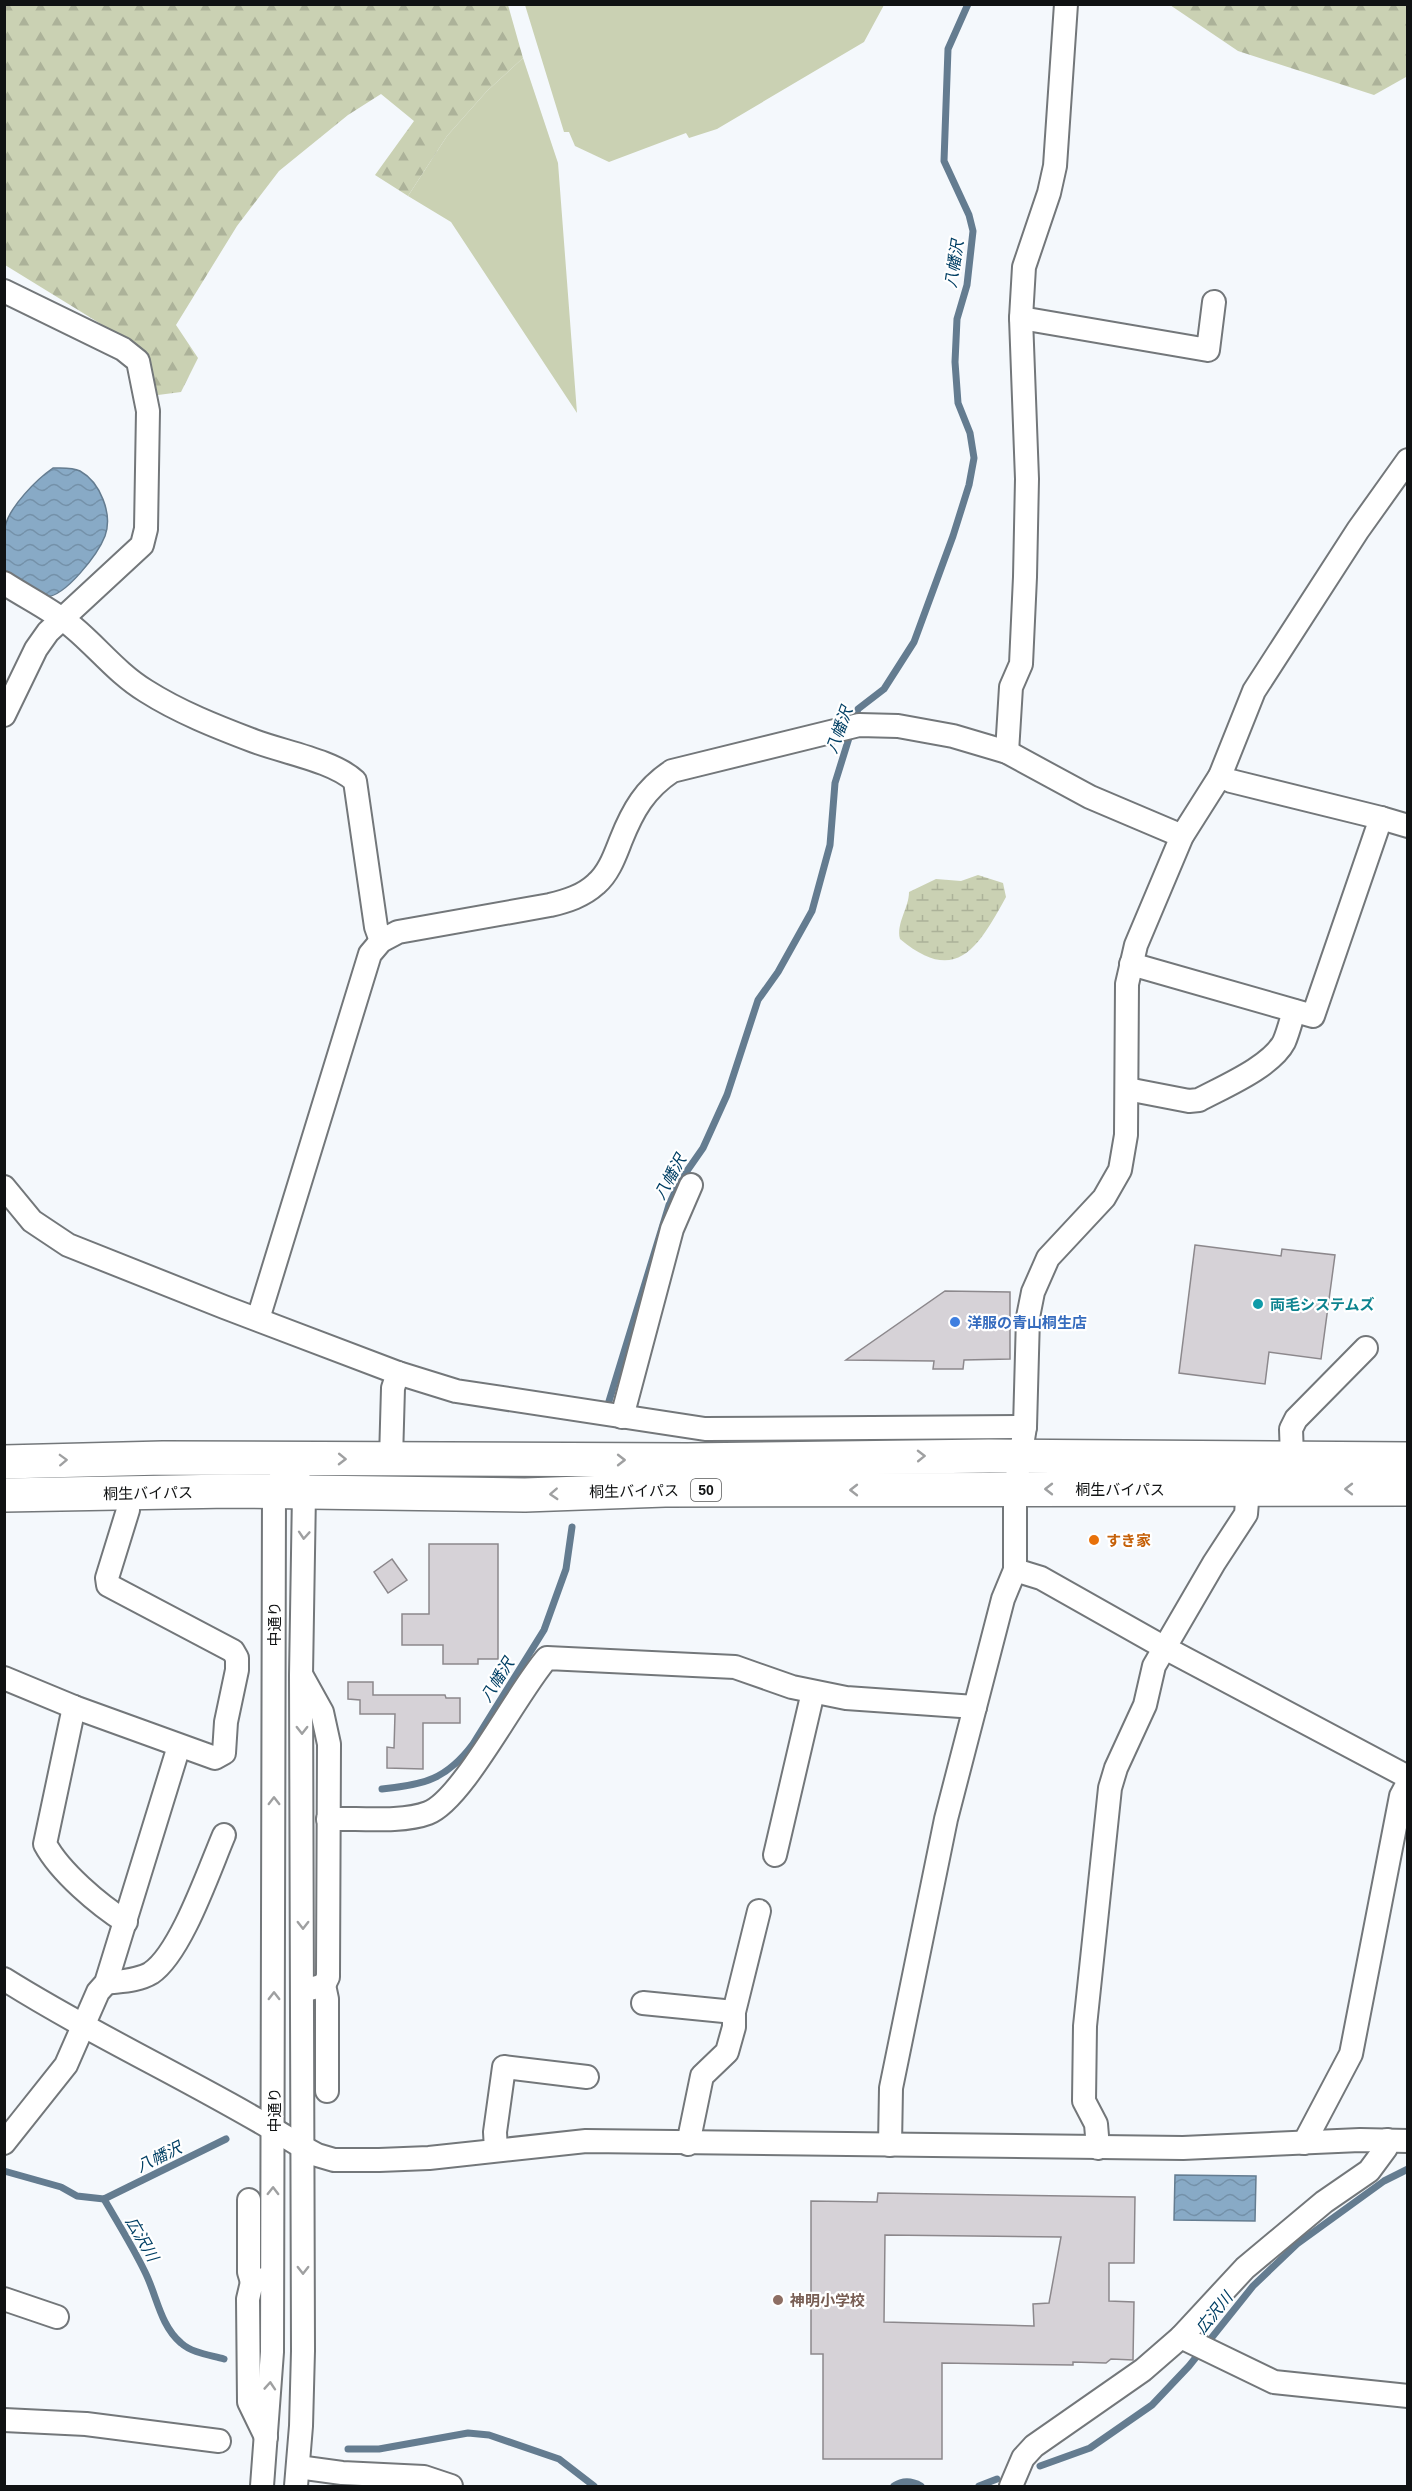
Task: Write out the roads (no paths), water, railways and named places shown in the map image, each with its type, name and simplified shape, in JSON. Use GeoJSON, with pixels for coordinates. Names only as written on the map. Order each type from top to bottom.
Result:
{"type":"FeatureCollection","features":[{"type":"Feature","properties":{"kind":"highway","name":"桐生バイパス"},"geometry":{"type":"LineString","coordinates":[[4,1462],[163,1458],[687,1460],[1022,1442],[1292,1457],[1407,1459]]}},
{"type":"Feature","properties":{"kind":"highway","name":"桐生バイパス"},"geometry":{"type":"LineString","coordinates":[[4,1495],[289,1493],[525,1495],[665,1490],[1407,1489]]}},
{"type":"Feature","properties":{"kind":"street"},"geometry":{"type":"LineString","coordinates":[[1007,752],[1010,739],[1011,687],[1021,664],[1025,577],[1027,479],[1020,318],[1024,267],[1049,193],[1055,166],[1061,50],[1066,32],[1066,4]]}},
{"type":"Feature","properties":{"kind":"street"},"geometry":{"type":"LineString","coordinates":[[4,291],[123,349],[138,361],[148,411],[146,529],[142,544],[60,619],[36,649],[4,715]]}},
{"type":"Feature","properties":{"kind":"street"},"geometry":{"type":"LineString","coordinates":[[1020,318],[1208,350],[1215,302]]}},
{"type":"Feature","properties":{"kind":"street"},"geometry":{"type":"LineString","coordinates":[[890,2145],[891,2088],[946,1819],[1003,1599],[1015,1570],[1015,1489],[1022,1442],[1028,1317],[1033,1292],[1048,1258],[1104,1198],[1120,1170],[1125,1144],[1127,1089],[1125,1021],[1131,964],[1149,912],[1182,836],[1220,776],[1254,692],[1358,530],[1407,460]]}},
{"type":"Feature","properties":{"kind":"street"},"geometry":{"type":"LineString","coordinates":[[4,583],[72,626],[125,676],[166,702],[216,727],[286,753],[336,767],[355,781],[376,927],[381,940]]}},
{"type":"Feature","properties":{"kind":"street"},"geometry":{"type":"LineString","coordinates":[[258,1319],[370,954],[381,940],[410,929],[571,900],[597,884],[604,875],[640,802],[653,784],[672,771],[849,727],[878,724],[921,729],[1007,752],[1090,797],[1182,836]]}},
{"type":"Feature","properties":{"kind":"street"},"geometry":{"type":"LineString","coordinates":[[1220,776],[1231,782],[1407,826]]}},
{"type":"Feature","properties":{"kind":"street"},"geometry":{"type":"LineString","coordinates":[[1131,964],[1313,1016],[1382,818]]}},
{"type":"Feature","properties":{"kind":"street"},"geometry":{"type":"LineString","coordinates":[[1127,1089],[1189,1101],[1199,1100],[1257,1068],[1270,1058],[1283,1044],[1294,1011]]}},
{"type":"Feature","properties":{"kind":"street"},"geometry":{"type":"LineString","coordinates":[[612,1414],[672,1228],[691,1185]]}},
{"type":"Feature","properties":{"kind":"street"},"geometry":{"type":"LineString","coordinates":[[4,1187],[32,1221],[68,1245],[398,1373],[456,1391],[547,1407],[612,1414],[705,1429],[1022,1442]]}},
{"type":"Feature","properties":{"kind":"street"},"geometry":{"type":"LineString","coordinates":[[1292,1457],[1291,1429],[1296,1419],[1366,1348]]}},
{"type":"Feature","properties":{"kind":"street"},"geometry":{"type":"LineString","coordinates":[[391,1459],[393,1388],[398,1373]]}},
{"type":"Feature","properties":{"kind":"street","name":"中通り"},"geometry":{"type":"LineString","coordinates":[[262,2487],[272,2352],[262,2280],[274,2130],[291,1458]]}},
{"type":"Feature","properties":{"kind":"street"},"geometry":{"type":"LineString","coordinates":[[1098,2148],[1096,2124],[1084,2101],[1085,2026],[1110,1788],[1116,1768],[1145,1705],[1154,1666],[1214,1563],[1246,1514],[1248,1489]]}},
{"type":"Feature","properties":{"kind":"street"},"geometry":{"type":"LineString","coordinates":[[4,1678],[179,1746],[215,1758],[224,1753],[226,1722],[237,1670],[237,1658],[233,1651],[108,1585],[107,1578],[128,1510],[128,1493]]}},
{"type":"Feature","properties":{"kind":"street","name":"中通り"},"geometry":{"type":"LineString","coordinates":[[289,1493],[301,1675],[313,1988],[304,2148],[303,2351],[297,2477]]}},
{"type":"Feature","properties":{"kind":"street"},"geometry":{"type":"LineString","coordinates":[[1015,1570],[1041,1578],[1165,1648],[1407,1777]]}},
{"type":"Feature","properties":{"kind":"street"},"geometry":{"type":"LineString","coordinates":[[328,1819],[414,1817],[439,1808],[476,1761],[548,1658],[735,1667],[813,1692],[846,1698],[975,1707]]}},
{"type":"Feature","properties":{"kind":"street"},"geometry":{"type":"LineString","coordinates":[[301,1675],[322,1712],[328,1732],[328,1977],[313,1988],[327,1999],[327,2091]]}},
{"type":"Feature","properties":{"kind":"street"},"geometry":{"type":"LineString","coordinates":[[775,1856],[813,1692]]}},
{"type":"Feature","properties":{"kind":"street"},"geometry":{"type":"LineString","coordinates":[[74,1707],[45,1844],[51,1856],[107,1910],[126,1923]]}},
{"type":"Feature","properties":{"kind":"street"},"geometry":{"type":"LineString","coordinates":[[4,2143],[66,2065],[98,1992],[106,1983],[179,1746]]}},
{"type":"Feature","properties":{"kind":"street"},"geometry":{"type":"LineString","coordinates":[[1304,2143],[1351,2054],[1401,1796],[1407,1783]]}},
{"type":"Feature","properties":{"kind":"street"},"geometry":{"type":"LineString","coordinates":[[106,1983],[145,1976],[166,1957],[182,1930],[224,1835]]}},
{"type":"Feature","properties":{"kind":"street"},"geometry":{"type":"LineString","coordinates":[[688,2144],[702,2076],[728,2052],[734,2027],[734,2012],[759,1911]]}},
{"type":"Feature","properties":{"kind":"street"},"geometry":{"type":"LineString","coordinates":[[4,1979],[68,2019],[84,2025],[304,2148],[334,2160],[429,2158],[586,2141],[688,2144],[1192,2148],[1397,2141]]}},
{"type":"Feature","properties":{"kind":"street"},"geometry":{"type":"LineString","coordinates":[[643,2003],[734,2012]]}},
{"type":"Feature","properties":{"kind":"street"},"geometry":{"type":"LineString","coordinates":[[496,2150],[504,2067],[587,2077]]}},
{"type":"Feature","properties":{"kind":"street"},"geometry":{"type":"LineString","coordinates":[[1011,2487],[1023,2458],[1034,2446],[1187,2340],[1245,2268],[1324,2202],[1369,2171],[1386,2148],[1397,2141]]}},
{"type":"Feature","properties":{"kind":"street"},"geometry":{"type":"LineString","coordinates":[[249,2200],[249,2272],[262,2280]]}},
{"type":"Feature","properties":{"kind":"street"},"geometry":{"type":"LineString","coordinates":[[4,2299],[57,2317]]}},
{"type":"Feature","properties":{"kind":"street"},"geometry":{"type":"LineString","coordinates":[[1187,2340],[1274,2382],[1407,2396]]}},
{"type":"Feature","properties":{"kind":"street"},"geometry":{"type":"LineString","coordinates":[[4,2420],[86,2424],[219,2441]]}},
{"type":"Feature","properties":{"kind":"street"},"geometry":{"type":"LineString","coordinates":[[297,2477],[342,2473],[424,2477],[451,2487]]}},
{"type":"Feature","properties":{"kind":"water"},"geometry":{"type":"Polygon","coordinates":[[[53,468],[77,470],[87,476],[103,499],[107,527],[101,544],[89,563],[63,590],[46,597],[5,575],[3,538],[8,519],[18,502],[39,479],[53,468]]]}},
{"type":"Feature","properties":{"kind":"water"},"geometry":{"type":"Polygon","coordinates":[[[1175,2175],[1256,2176],[1255,2221],[1174,2220],[1175,2175]]]}},
{"type":"Feature","properties":{"kind":"waterway","name":"八幡沢"},"geometry":{"type":"LineString","coordinates":[[606,1411],[669,1205],[680,1181],[703,1148],[727,1095],[758,1000],[778,972],[812,911],[830,845],[835,783],[858,709],[884,689],[914,642],[969,485],[974,458],[970,433],[958,403],[955,362],[957,319],[967,285],[973,231],[969,215],[944,161],[948,49],[968,4]]}},
{"type":"Feature","properties":{"kind":"waterway","name":"八幡沢"},"geometry":{"type":"LineString","coordinates":[[382,1789],[410,1785],[434,1778],[454,1765],[473,1744],[544,1630],[566,1569],[572,1527]]}},
{"type":"Feature","properties":{"kind":"waterway","name":"八幡沢"},"geometry":{"type":"LineString","coordinates":[[4,2171],[61,2187],[77,2196],[104,2199],[226,2139]]}},
{"type":"Feature","properties":{"kind":"waterway","name":"広沢川"},"geometry":{"type":"LineString","coordinates":[[1040,2466],[1090,2448],[1152,2405],[1189,2366],[1253,2286],[1297,2244],[1384,2181],[1408,2169]]}},
{"type":"Feature","properties":{"kind":"waterway","name":"広沢川"},"geometry":{"type":"LineString","coordinates":[[104,2199],[149,2281],[168,2328],[181,2343],[190,2349],[224,2359]]}},
{"type":"Feature","properties":{"kind":"waterway","name":"広沢川"},"geometry":{"type":"LineString","coordinates":[[348,2449],[379,2449],[468,2433],[489,2435],[559,2459],[594,2486]]}},
{"type":"Feature","properties":{"kind":"waterway","name":"広沢川"},"geometry":{"type":"LineString","coordinates":[[979,2486],[997,2479]]}},
{"type":"Feature","properties":{"kind":"waterway","name":"広沢川"},"geometry":{"type":"LineString","coordinates":[[894,2486],[908,2482],[921,2486]]}},
{"type":"Feature","properties":{"kind":"place","name":"両毛システムズ"},"geometry":{"type":"Point","coordinates":[1258,1304]}},
{"type":"Feature","properties":{"kind":"place","name":"洋服の青山桐生店"},"geometry":{"type":"Point","coordinates":[955,1322]}},
{"type":"Feature","properties":{"kind":"place","name":"すき家"},"geometry":{"type":"Point","coordinates":[1094,1540]}},
{"type":"Feature","properties":{"kind":"place","name":"神明小学校"},"geometry":{"type":"Point","coordinates":[778,2300]}}]}
